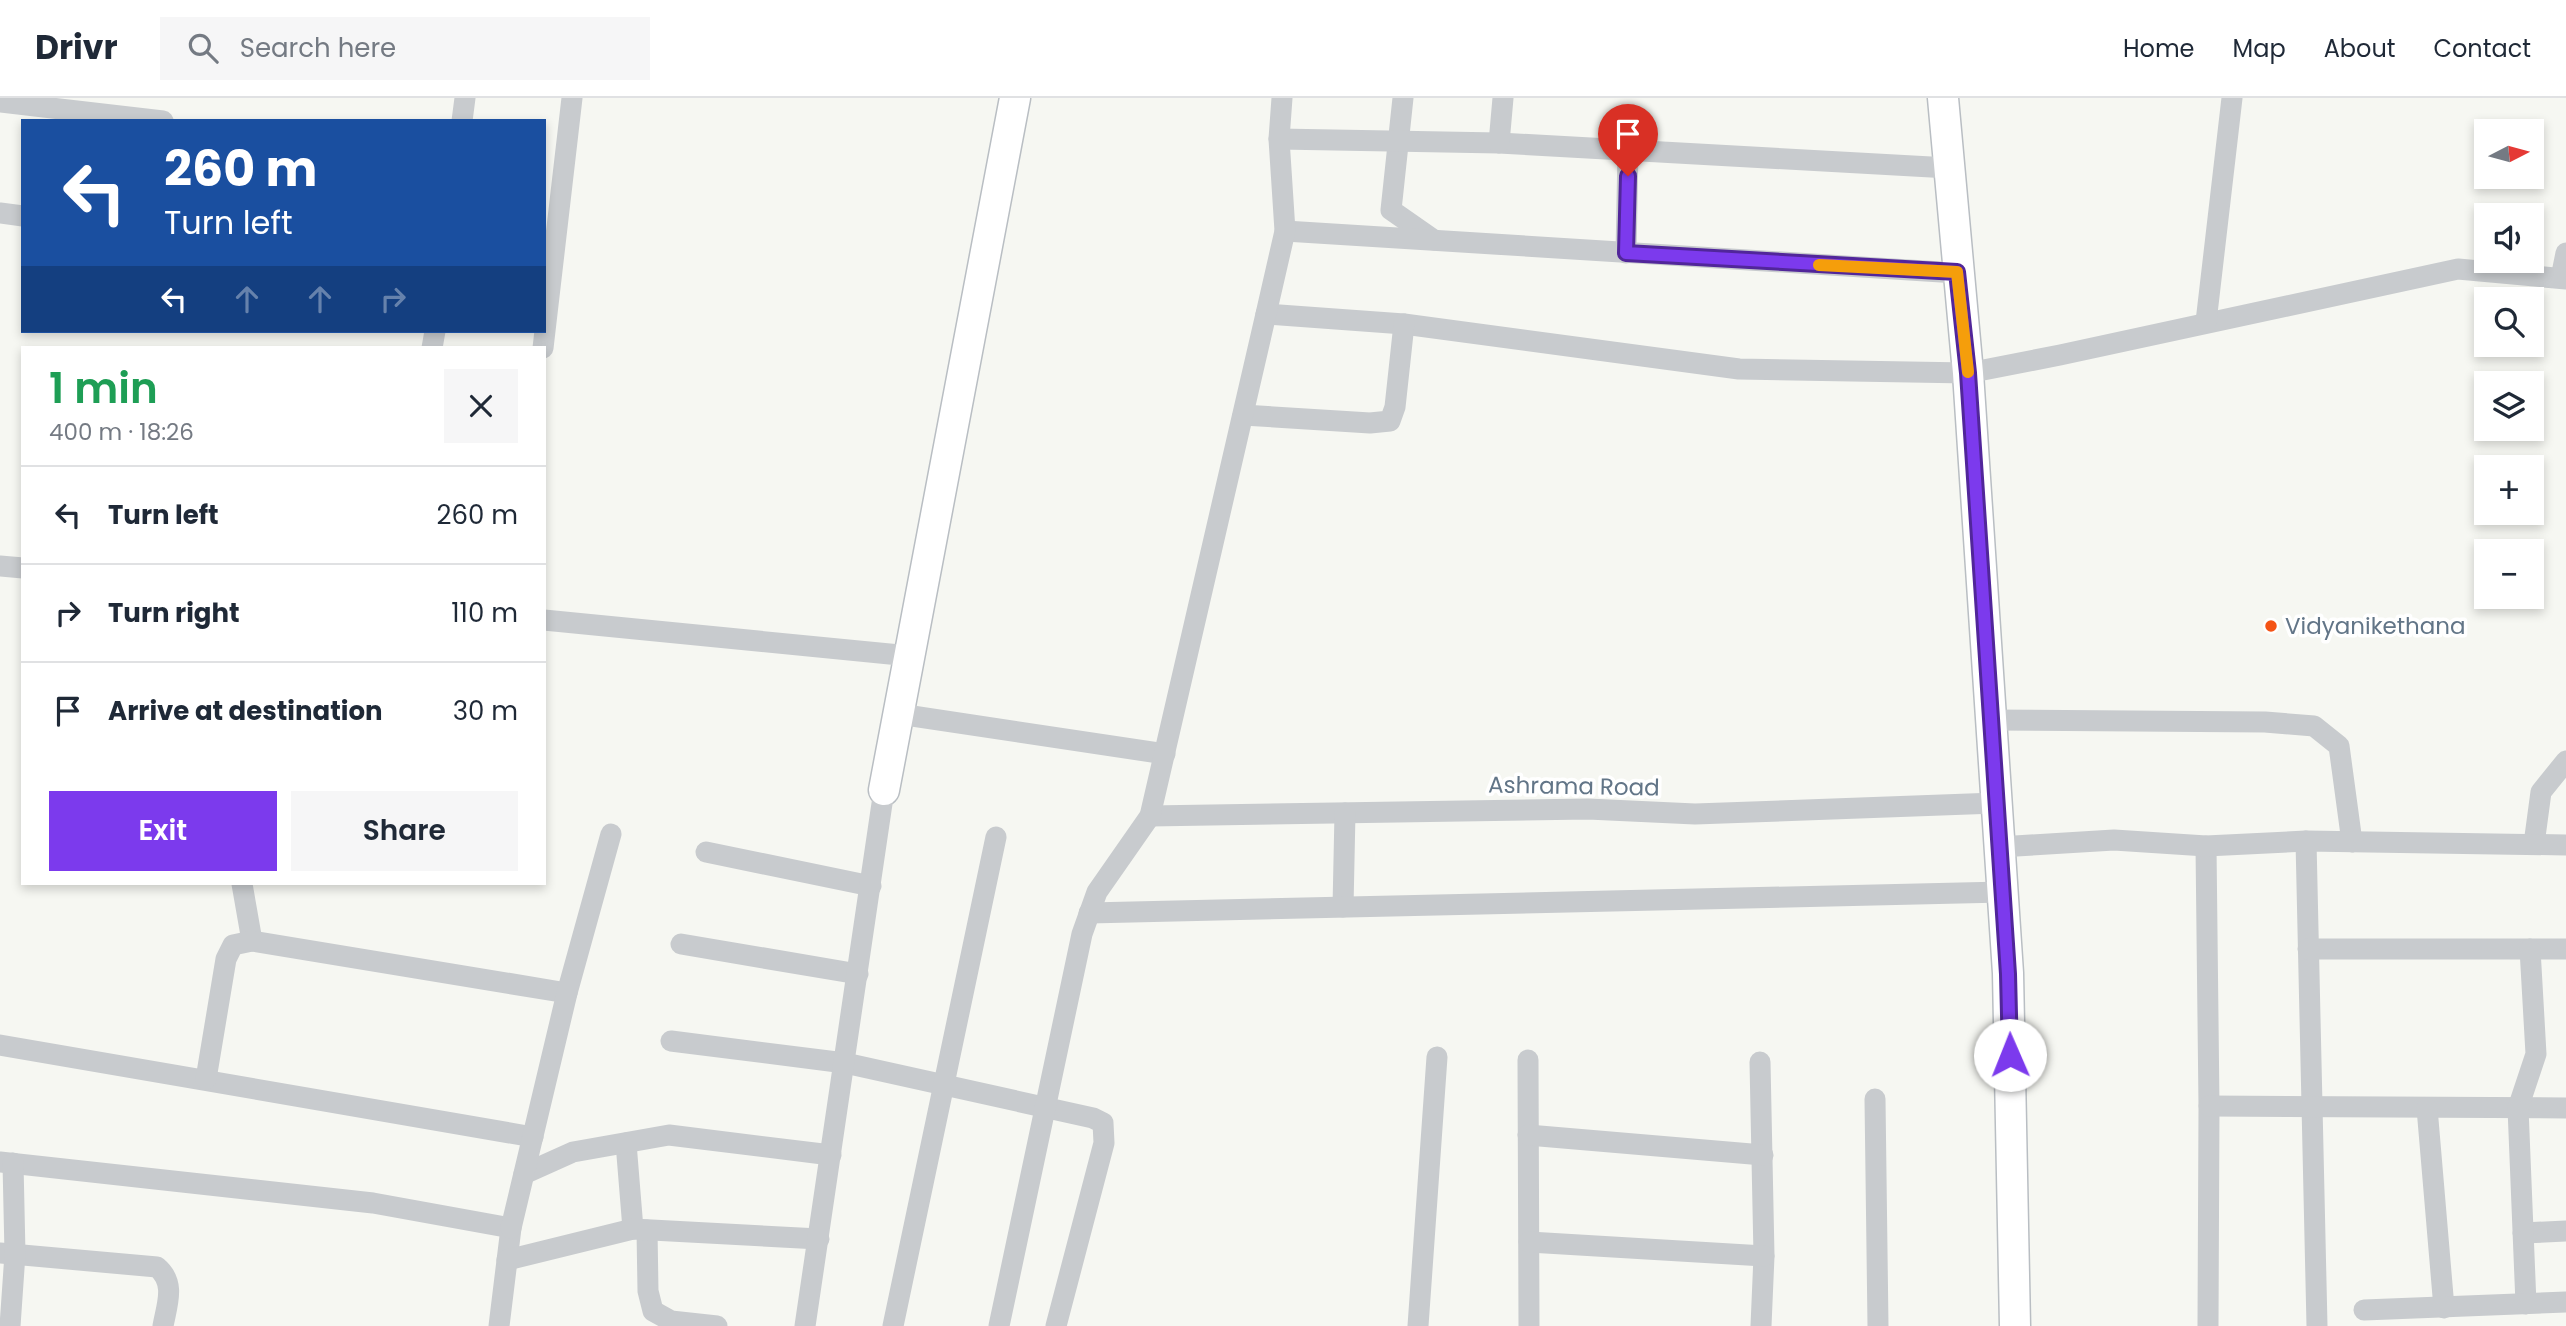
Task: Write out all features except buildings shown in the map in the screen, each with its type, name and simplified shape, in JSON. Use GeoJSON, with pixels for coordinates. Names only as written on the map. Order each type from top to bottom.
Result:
{"type":"FeatureCollection","features":[{"type":"Feature","properties":{"kind":"street"},"geometry":{"type":"LineString","coordinates":[[462,119],[465,98]]}},
{"type":"Feature","properties":{"kind":"street"},"geometry":{"type":"LineString","coordinates":[[546,322],[572,98]]}},
{"type":"Feature","properties":{"kind":"street"},"geometry":{"type":"LineString","coordinates":[[805,1326],[884,790],[1015,98]]}},
{"type":"Feature","properties":{"kind":"street"},"geometry":{"type":"LineString","coordinates":[[999,1326],[1082,934],[1097,892],[1150,816],[1165,754],[1285,231],[1279,139],[1282,98]]}},
{"type":"Feature","properties":{"kind":"street"},"geometry":{"type":"LineString","coordinates":[[1403,98],[1391,211],[1436,241]]}},
{"type":"Feature","properties":{"kind":"street"},"geometry":{"type":"LineString","coordinates":[[1499,143],[1503,98]]}},
{"type":"Feature","properties":{"kind":"street"},"geometry":{"type":"LineString","coordinates":[[1943,98],[1968,373],[2008,974],[2015,1326]]}},
{"type":"Feature","properties":{"kind":"street"},"geometry":{"type":"LineString","coordinates":[[2206,322],[2232,98]]}},
{"type":"Feature","properties":{"kind":"street"},"geometry":{"type":"LineString","coordinates":[[0,102],[146,119]]}},
{"type":"Feature","properties":{"kind":"street"},"geometry":{"type":"LineString","coordinates":[[1279,139],[1499,143],[1948,168]]}},
{"type":"Feature","properties":{"kind":"street"},"geometry":{"type":"LineString","coordinates":[[1626,253],[1628,150]]}},
{"type":"Feature","properties":{"kind":"street"},"geometry":{"type":"LineString","coordinates":[[0,214],[21,216]]}},
{"type":"Feature","properties":{"kind":"street"},"geometry":{"type":"LineString","coordinates":[[1285,231],[1957,272]]}},
{"type":"Feature","properties":{"kind":"street"},"geometry":{"type":"LineString","coordinates":[[1266,314],[1404,324],[1739,369],[1968,373],[2458,269],[2564,278],[2566,253]]}},
{"type":"Feature","properties":{"kind":"street"},"geometry":{"type":"LineString","coordinates":[[1243,415],[1370,423],[1390,421],[1395,407],[1404,324]]}},
{"type":"Feature","properties":{"kind":"street"},"geometry":{"type":"LineString","coordinates":[[0,566],[21,568]]}},
{"type":"Feature","properties":{"kind":"street"},"geometry":{"type":"LineString","coordinates":[[546,620],[909,656]]}},
{"type":"Feature","properties":{"kind":"street"},"geometry":{"type":"LineString","coordinates":[[899,714],[1165,754]]}},
{"type":"Feature","properties":{"kind":"street"},"geometry":{"type":"LineString","coordinates":[[1990,720],[2265,722],[2314,726],[2339,746],[2352,842]]}},
{"type":"Feature","properties":{"kind":"street"},"geometry":{"type":"LineString","coordinates":[[2535,844],[2541,792],[2566,761]]}},
{"type":"Feature","properties":{"kind":"street","name":"Ashrama Road"},"geometry":{"type":"LineString","coordinates":[[1150,816],[1588,809],[1695,814],[1996,803]]}},
{"type":"Feature","properties":{"kind":"street"},"geometry":{"type":"LineString","coordinates":[[1343,907],[1345,813]]}},
{"type":"Feature","properties":{"kind":"street"},"geometry":{"type":"LineString","coordinates":[[499,1326],[512,1228],[524,1174],[567,993],[611,834]]}},
{"type":"Feature","properties":{"kind":"street"},"geometry":{"type":"LineString","coordinates":[[893,1326],[996,837]]}},
{"type":"Feature","properties":{"kind":"street"},"geometry":{"type":"LineString","coordinates":[[1999,846],[2114,840],[2206,846],[2306,841],[2566,845]]}},
{"type":"Feature","properties":{"kind":"street"},"geometry":{"type":"LineString","coordinates":[[2306,841],[2317,1326]]}},
{"type":"Feature","properties":{"kind":"street"},"geometry":{"type":"LineString","coordinates":[[2206,846],[2208,1326]]}},
{"type":"Feature","properties":{"kind":"street"},"geometry":{"type":"LineString","coordinates":[[706,852],[871,886]]}},
{"type":"Feature","properties":{"kind":"street"},"geometry":{"type":"LineString","coordinates":[[242,885],[252,941]]}},
{"type":"Feature","properties":{"kind":"street"},"geometry":{"type":"LineString","coordinates":[[1089,913],[2003,892]]}},
{"type":"Feature","properties":{"kind":"street"},"geometry":{"type":"LineString","coordinates":[[206,1079],[226,959],[233,945],[252,941],[567,993]]}},
{"type":"Feature","properties":{"kind":"street"},"geometry":{"type":"LineString","coordinates":[[681,944],[858,974]]}},
{"type":"Feature","properties":{"kind":"street"},"geometry":{"type":"LineString","coordinates":[[2308,949],[2566,950]]}},
{"type":"Feature","properties":{"kind":"street"},"geometry":{"type":"LineString","coordinates":[[2526,1304],[2518,1108],[2536,1054],[2530,949]]}},
{"type":"Feature","properties":{"kind":"street"},"geometry":{"type":"LineString","coordinates":[[671,1041],[845,1063],[1093,1118],[1103,1124],[1104,1143],[1056,1326]]}},
{"type":"Feature","properties":{"kind":"street"},"geometry":{"type":"LineString","coordinates":[[0,1045],[533,1137]]}},
{"type":"Feature","properties":{"kind":"street"},"geometry":{"type":"LineString","coordinates":[[1418,1326],[1437,1057]]}},
{"type":"Feature","properties":{"kind":"street"},"geometry":{"type":"LineString","coordinates":[[1528,1060],[1529,1326]]}},
{"type":"Feature","properties":{"kind":"street"},"geometry":{"type":"LineString","coordinates":[[1760,1062],[1764,1256],[1761,1326]]}},
{"type":"Feature","properties":{"kind":"street"},"geometry":{"type":"LineString","coordinates":[[1875,1099],[1878,1326]]}},
{"type":"Feature","properties":{"kind":"street"},"geometry":{"type":"LineString","coordinates":[[2209,1106],[2566,1108]]}},
{"type":"Feature","properties":{"kind":"street"},"geometry":{"type":"LineString","coordinates":[[2427,1108],[2444,1308]]}},
{"type":"Feature","properties":{"kind":"street"},"geometry":{"type":"LineString","coordinates":[[524,1174],[573,1152],[669,1135],[831,1155]]}},
{"type":"Feature","properties":{"kind":"street"},"geometry":{"type":"LineString","coordinates":[[1528,1135],[1763,1155]]}},
{"type":"Feature","properties":{"kind":"street"},"geometry":{"type":"LineString","coordinates":[[626,1143],[653,1311],[671,1321],[717,1326]]}},
{"type":"Feature","properties":{"kind":"street"},"geometry":{"type":"LineString","coordinates":[[10,1326],[7,1163],[373,1203],[512,1228]]}},
{"type":"Feature","properties":{"kind":"street"},"geometry":{"type":"LineString","coordinates":[[508,1260],[640,1230],[819,1239]]}},
{"type":"Feature","properties":{"kind":"street"},"geometry":{"type":"LineString","coordinates":[[2523,1233],[2566,1231]]}},
{"type":"Feature","properties":{"kind":"street"},"geometry":{"type":"LineString","coordinates":[[1529,1242],[1764,1256]]}},
{"type":"Feature","properties":{"kind":"street"},"geometry":{"type":"LineString","coordinates":[[7,1253],[157,1266],[166,1274],[169,1293],[163,1326]]}},
{"type":"Feature","properties":{"kind":"street"},"geometry":{"type":"LineString","coordinates":[[2364,1310],[2566,1302]]}},
{"type":"Feature","properties":{"kind":"slow traffic"},"geometry":{"type":"LineString","coordinates":[[1819,265],[1957,272],[1968,372]]}},
{"type":"Feature","properties":{"kind":"place","name":"Vidyanikethana"},"geometry":{"type":"Point","coordinates":[2271,626]}},
{"type":"Feature","properties":{"kind":"route"},"geometry":{"type":"LineString","coordinates":[[1628,176],[1626,253],[1957,272],[1968,373],[2008,974],[2010,1055]]}}]}
